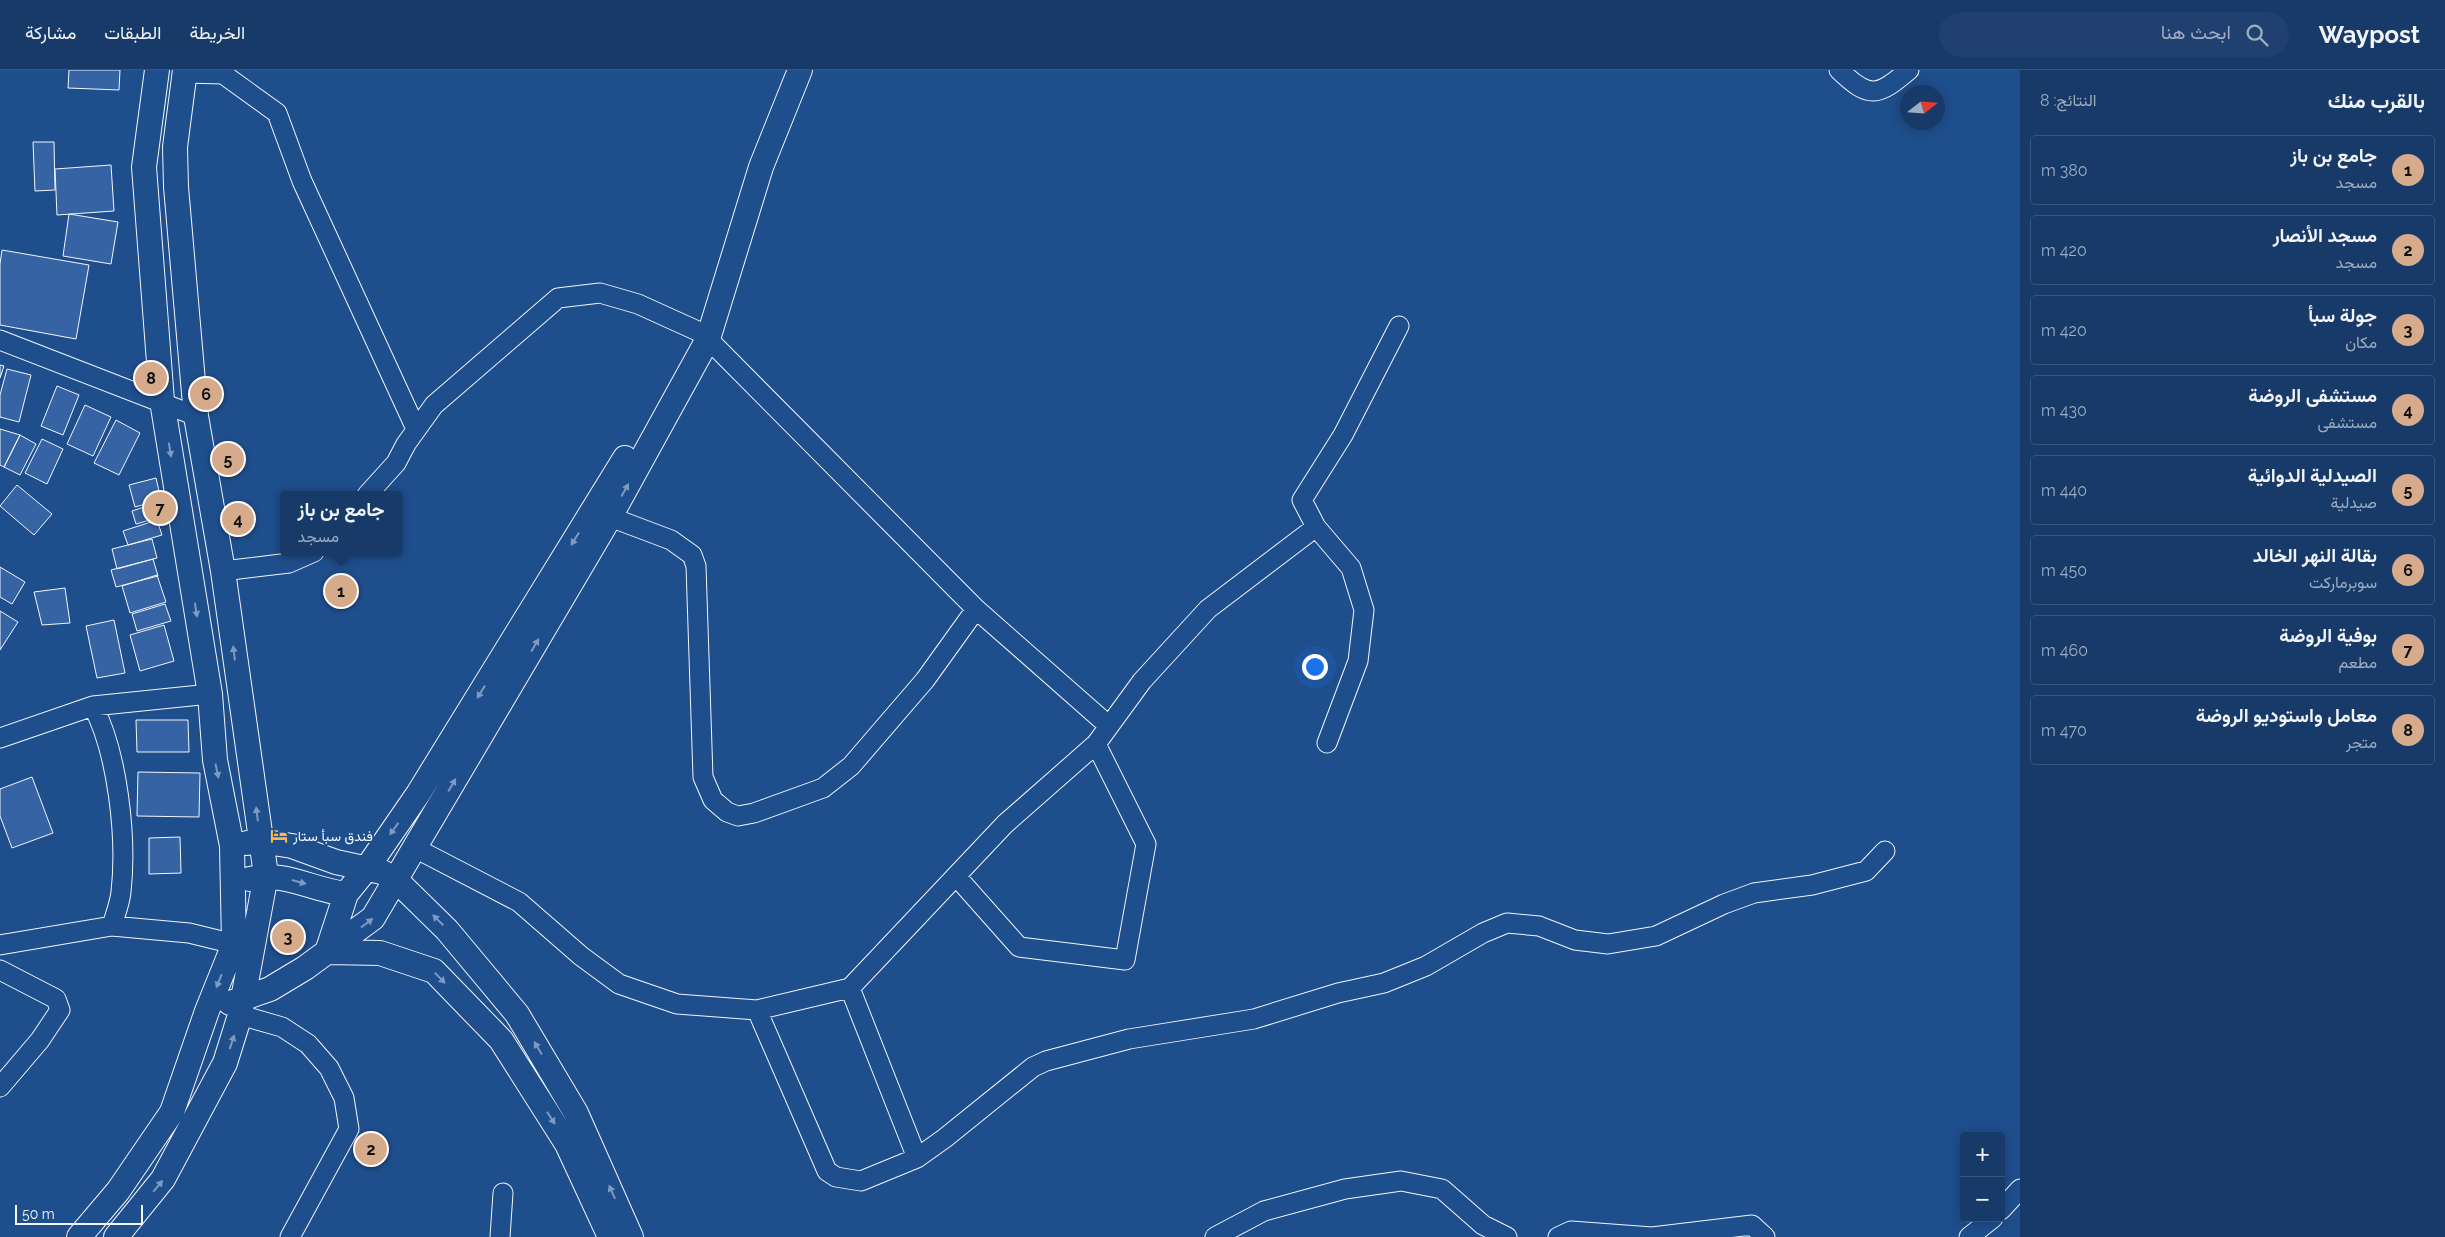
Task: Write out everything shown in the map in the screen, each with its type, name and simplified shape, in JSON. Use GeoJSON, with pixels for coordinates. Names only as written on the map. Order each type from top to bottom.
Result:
{"type":"FeatureCollection","features":[{"type":"Feature","properties":{"kind":"main road"},"geometry":{"type":"LineString","coordinates":[[79,1237],[118,1190],[172,1112],[207,1012],[234,944],[235,882],[232,846],[215,760],[210,694],[162,402],[144,167],[157,70]]}},
{"type":"Feature","properties":{"kind":"main road"},"geometry":{"type":"LineString","coordinates":[[207,1012],[241,1007],[327,952],[373,918],[610,517],[705,336],[761,168],[800,70]]}},
{"type":"Feature","properties":{"kind":"main road"},"geometry":{"type":"LineString","coordinates":[[116,1237],[163,1180],[225,1062],[241,1007],[266,875],[223,571],[196,416],[176,187],[175,147],[185,72]]}},
{"type":"Feature","properties":{"kind":"main road"},"geometry":{"type":"LineString","coordinates":[[327,952],[346,894],[367,868],[418,794],[705,336]]}},
{"type":"Feature","properties":{"kind":"main road"},"geometry":{"type":"LineString","coordinates":[[232,846],[260,841],[292,846],[336,862],[382,872],[396,880],[447,930],[517,1014],[576,1113],[631,1237]]}},
{"type":"Feature","properties":{"kind":"main road"},"geometry":{"type":"LineString","coordinates":[[235,882],[266,875],[301,882],[326,892],[346,894]]}},
{"type":"Feature","properties":{"kind":"main road"},"geometry":{"type":"LineString","coordinates":[[327,952],[380,953],[434,971],[501,1040],[568,1144],[610,1237]]}},
{"type":"Feature","properties":{"kind":"street"},"geometry":{"type":"LineString","coordinates":[[1839,70],[1854,84],[1865,90],[1887,88],[1910,70]]}},
{"type":"Feature","properties":{"kind":"street"},"geometry":{"type":"LineString","coordinates":[[185,72],[223,74],[277,113],[302,181],[416,429]]}},
{"type":"Feature","properties":{"kind":"street"},"geometry":{"type":"LineString","coordinates":[[371,491],[396,462],[434,404],[558,298],[600,293],[638,304],[705,336],[976,609],[1109,726]]}},
{"type":"Feature","properties":{"kind":"street"},"geometry":{"type":"LineString","coordinates":[[1327,743],[1358,661],[1364,610],[1351,568],[1316,527],[1302,500],[1343,435],[1398,326]]}},
{"type":"Feature","properties":{"kind":"street"},"geometry":{"type":"LineString","coordinates":[[0,340],[70,369],[196,416]]}},
{"type":"Feature","properties":{"kind":"street"},"geometry":{"type":"LineString","coordinates":[[610,517],[671,540],[692,555],[696,566],[703,777],[713,800],[727,812],[738,816],[754,813],[823,788],[851,766],[926,680],[976,609]]}},
{"type":"Feature","properties":{"kind":"street"},"geometry":{"type":"LineString","coordinates":[[415,848],[519,902],[581,956],[619,984],[677,1004],[757,1010],[850,988],[1005,824],[1096,744],[1142,681],[1208,609],[1316,527]]}},
{"type":"Feature","properties":{"kind":"street"},"geometry":{"type":"LineString","coordinates":[[223,571],[289,563],[305,556]]}},
{"type":"Feature","properties":{"kind":"street"},"geometry":{"type":"LineString","coordinates":[[1,739],[93,706],[210,694]]}},
{"type":"Feature","properties":{"kind":"street"},"geometry":{"type":"LineString","coordinates":[[93,706],[105,734],[120,811],[123,865],[121,895],[112,926]]}},
{"type":"Feature","properties":{"kind":"street"},"geometry":{"type":"LineString","coordinates":[[956,876],[1019,947],[1125,960],[1146,844],[1096,744]]}},
{"type":"Feature","properties":{"kind":"street"},"geometry":{"type":"LineString","coordinates":[[757,1010],[827,1171],[836,1177],[861,1181],[917,1158],[945,1138],[1033,1067],[1046,1061],[1129,1039],[1254,1019],[1338,993],[1384,983],[1426,966],[1483,933],[1507,923],[1539,926],[1575,940],[1608,944],[1656,936],[1724,904],[1754,893],[1812,885],[1866,871],[1885,851]]}},
{"type":"Feature","properties":{"kind":"street"},"geometry":{"type":"LineString","coordinates":[[0,945],[112,926],[189,933],[234,944]]}},
{"type":"Feature","properties":{"kind":"street"},"geometry":{"type":"LineString","coordinates":[[0,970],[56,999],[60,1010],[40,1040],[0,1088]]}},
{"type":"Feature","properties":{"kind":"street"},"geometry":{"type":"LineString","coordinates":[[850,988],[917,1158]]}},
{"type":"Feature","properties":{"kind":"street"},"geometry":{"type":"LineString","coordinates":[[241,1007],[282,1027],[308,1044],[329,1068],[344,1098],[349,1129],[290,1237]]}},
{"type":"Feature","properties":{"kind":"street"},"geometry":{"type":"LineString","coordinates":[[1215,1237],[1264,1211],[1345,1189],[1401,1181],[1442,1189],[1483,1225],[1507,1237]]}},
{"type":"Feature","properties":{"kind":"street"},"geometry":{"type":"LineString","coordinates":[[2005,1206],[2020,1189]]}},
{"type":"Feature","properties":{"kind":"street"},"geometry":{"type":"LineString","coordinates":[[500,1237],[503,1194]]}},
{"type":"Feature","properties":{"kind":"street"},"geometry":{"type":"LineString","coordinates":[[1969,1237],[1988,1222]]}},
{"type":"Feature","properties":{"kind":"street"},"geometry":{"type":"LineString","coordinates":[[1558,1237],[1571,1231],[1652,1237],[1752,1225],[1765,1237]]}},
{"type":"Feature","properties":{"kind":"building"},"geometry":{"type":"Polygon","coordinates":[[[69,70],[120,70],[119,90],[68,88],[69,70]]]}},
{"type":"Feature","properties":{"kind":"building"},"geometry":{"type":"Polygon","coordinates":[[[33,142],[54,142],[55,190],[35,191],[33,142]]]}},
{"type":"Feature","properties":{"kind":"building"},"geometry":{"type":"Polygon","coordinates":[[[111,165],[114,211],[57,215],[55,169],[111,165]]]}},
{"type":"Feature","properties":{"kind":"building"},"geometry":{"type":"Polygon","coordinates":[[[69,214],[118,222],[111,264],[63,256],[69,214]]]}},
{"type":"Feature","properties":{"kind":"building"},"geometry":{"type":"Polygon","coordinates":[[[2,250],[89,265],[76,339],[0,325],[0,264],[2,250]]]}},
{"type":"Feature","properties":{"kind":"building"},"geometry":{"type":"Polygon","coordinates":[[[0,365],[4,366],[0,378],[0,365]]]}},
{"type":"Feature","properties":{"kind":"building"},"geometry":{"type":"Polygon","coordinates":[[[7,369],[31,375],[19,422],[0,417],[0,395],[7,369]]]}},
{"type":"Feature","properties":{"kind":"building"},"geometry":{"type":"Polygon","coordinates":[[[57,386],[79,395],[63,435],[41,426],[57,386]]]}},
{"type":"Feature","properties":{"kind":"building"},"geometry":{"type":"Polygon","coordinates":[[[85,405],[111,417],[93,456],[67,444],[85,405]]]}},
{"type":"Feature","properties":{"kind":"building"},"geometry":{"type":"Polygon","coordinates":[[[116,420],[140,433],[119,475],[94,463],[116,420]]]}},
{"type":"Feature","properties":{"kind":"building"},"geometry":{"type":"Polygon","coordinates":[[[0,429],[20,435],[4,467],[0,465],[0,429]]]}},
{"type":"Feature","properties":{"kind":"building"},"geometry":{"type":"Polygon","coordinates":[[[20,435],[36,444],[20,475],[4,467],[20,435]]]}},
{"type":"Feature","properties":{"kind":"building"},"geometry":{"type":"Polygon","coordinates":[[[42,439],[63,449],[47,484],[25,473],[42,439]]]}},
{"type":"Feature","properties":{"kind":"building"},"geometry":{"type":"Polygon","coordinates":[[[156,478],[161,500],[135,507],[129,485],[156,478]]]}},
{"type":"Feature","properties":{"kind":"building"},"geometry":{"type":"Polygon","coordinates":[[[17,485],[52,514],[34,535],[0,506],[17,485]]]}},
{"type":"Feature","properties":{"kind":"building"},"geometry":{"type":"Polygon","coordinates":[[[163,501],[167,515],[136,524],[132,511],[163,501]]]}},
{"type":"Feature","properties":{"kind":"building"},"geometry":{"type":"Polygon","coordinates":[[[157,520],[162,535],[128,545],[123,531],[157,520]]]}},
{"type":"Feature","properties":{"kind":"building"},"geometry":{"type":"Polygon","coordinates":[[[152,539],[157,558],[117,569],[112,549],[152,539]]]}},
{"type":"Feature","properties":{"kind":"building"},"geometry":{"type":"Polygon","coordinates":[[[153,559],[158,576],[116,587],[111,570],[153,559]]]}},
{"type":"Feature","properties":{"kind":"building"},"geometry":{"type":"Polygon","coordinates":[[[0,567],[25,582],[12,604],[0,597],[0,567]]]}},
{"type":"Feature","properties":{"kind":"building"},"geometry":{"type":"Polygon","coordinates":[[[157,575],[166,602],[130,613],[122,586],[157,575]]]}},
{"type":"Feature","properties":{"kind":"building"},"geometry":{"type":"Polygon","coordinates":[[[65,588],[70,623],[42,625],[34,592],[65,588]]]}},
{"type":"Feature","properties":{"kind":"building"},"geometry":{"type":"Polygon","coordinates":[[[165,604],[171,621],[137,631],[132,614],[165,604]]]}},
{"type":"Feature","properties":{"kind":"building"},"geometry":{"type":"Polygon","coordinates":[[[0,611],[18,622],[0,650],[0,611]]]}},
{"type":"Feature","properties":{"kind":"building"},"geometry":{"type":"Polygon","coordinates":[[[114,620],[125,673],[97,678],[86,626],[114,620]]]}},
{"type":"Feature","properties":{"kind":"building"},"geometry":{"type":"Polygon","coordinates":[[[164,625],[174,661],[140,671],[130,635],[164,625]]]}},
{"type":"Feature","properties":{"kind":"building"},"geometry":{"type":"Polygon","coordinates":[[[136,720],[188,720],[189,752],[137,752],[136,720]]]}},
{"type":"Feature","properties":{"kind":"building"},"geometry":{"type":"Polygon","coordinates":[[[138,772],[200,773],[199,817],[137,816],[138,772]]]}},
{"type":"Feature","properties":{"kind":"building"},"geometry":{"type":"Polygon","coordinates":[[[32,777],[53,833],[12,848],[0,816],[0,789],[32,777]]]}},
{"type":"Feature","properties":{"kind":"building"},"geometry":{"type":"Polygon","coordinates":[[[180,837],[181,873],[149,874],[149,838],[180,837]]]}},
{"type":"Feature","properties":{"kind":"place","name":"معامل واستوديو الروضة"},"geometry":{"type":"Point","coordinates":[151,378]}},
{"type":"Feature","properties":{"kind":"place","name":"بقالة النهر الخالد"},"geometry":{"type":"Point","coordinates":[206,394]}},
{"type":"Feature","properties":{"kind":"place","name":"الصيدلية الدوائية"},"geometry":{"type":"Point","coordinates":[228,459]}},
{"type":"Feature","properties":{"kind":"place","name":"بوفية الروضة"},"geometry":{"type":"Point","coordinates":[160,508]}},
{"type":"Feature","properties":{"kind":"place","name":"مستشفى الروضة"},"geometry":{"type":"Point","coordinates":[238,519]}},
{"type":"Feature","properties":{"kind":"place","name":"جامع بن باز"},"geometry":{"type":"Point","coordinates":[341,591]}},
{"type":"Feature","properties":{"kind":"place","name":"فندق سبأ ستار"},"geometry":{"type":"Point","coordinates":[279,836]}},
{"type":"Feature","properties":{"kind":"place","name":"جولة سبأ"},"geometry":{"type":"Point","coordinates":[288,937]}},
{"type":"Feature","properties":{"kind":"place","name":"مسجد الأنصار"},"geometry":{"type":"Point","coordinates":[371,1149]}}]}
